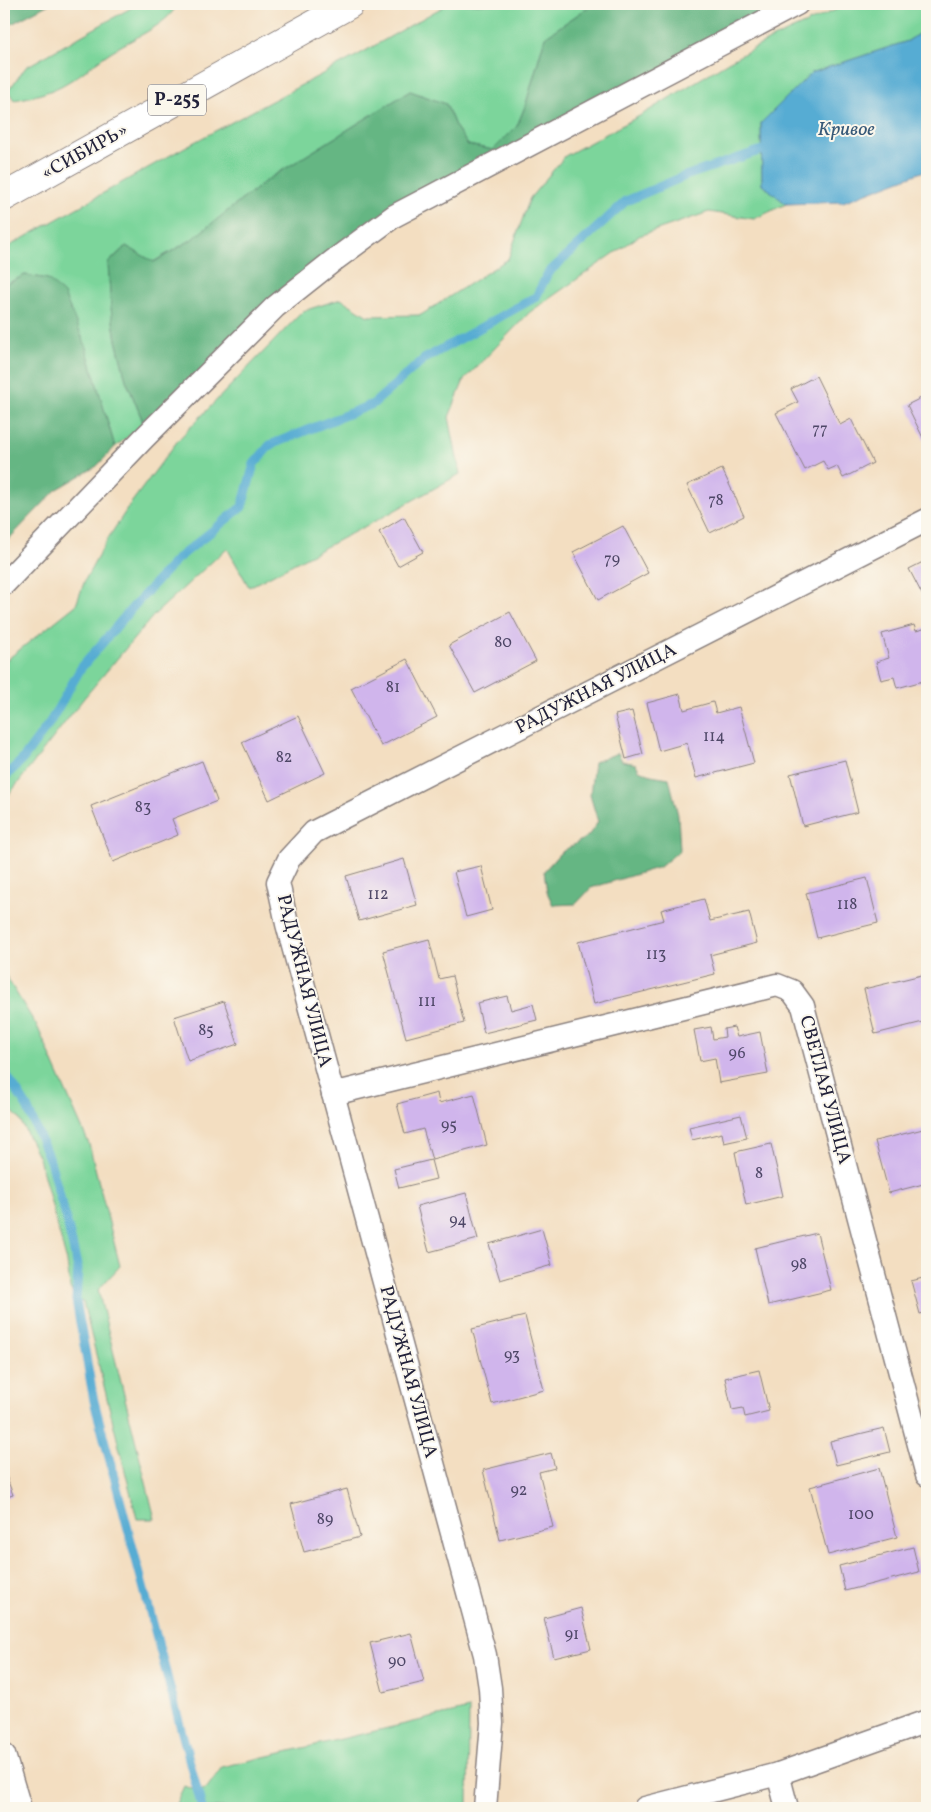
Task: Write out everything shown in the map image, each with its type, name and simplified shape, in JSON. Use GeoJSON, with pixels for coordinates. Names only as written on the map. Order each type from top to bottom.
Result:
{"type":"FeatureCollection","features":[{"type":"Feature","properties":{"kind":"highway","name":"«СИБИРЬ»"},"geometry":{"type":"LineString","coordinates":[[4,197],[350,4]]}},
{"type":"Feature","properties":{"kind":"street"},"geometry":{"type":"LineString","coordinates":[[4,584],[144,438],[275,307],[394,216],[797,4]]}},
{"type":"Feature","properties":{"kind":"street","name":"РАДУЖНАЯ УЛИЦА"},"geometry":{"type":"LineString","coordinates":[[485,1808],[492,1723],[490,1688],[484,1655],[287,924],[278,882],[288,859],[314,832],[927,520]]}},
{"type":"Feature","properties":{"kind":"street","name":"СВЕТЛАЯ УЛИЦА"},"geometry":{"type":"LineString","coordinates":[[333,1094],[777,985],[792,991],[803,1006],[927,1475]]}},
{"type":"Feature","properties":{"kind":"street"},"geometry":{"type":"LineString","coordinates":[[645,1808],[778,1774],[927,1721]]}},
{"type":"Feature","properties":{"kind":"street"},"geometry":{"type":"LineString","coordinates":[[4,1757],[20,1808]]}},
{"type":"Feature","properties":{"kind":"street"},"geometry":{"type":"LineString","coordinates":[[778,1774],[787,1808]]}},
{"type":"Feature","properties":{"kind":"green space"},"geometry":{"type":"Polygon","coordinates":[[[4,4],[49,4],[4,28],[4,4]]]}},
{"type":"Feature","properties":{"kind":"green space"},"geometry":{"type":"Polygon","coordinates":[[[138,4],[177,4],[173,12],[166,19],[148,32],[109,53],[62,86],[35,96],[14,100],[8,91],[26,67],[138,4]]]}},
{"type":"Feature","properties":{"kind":"green space"},"geometry":{"type":"Polygon","coordinates":[[[448,4],[593,4],[545,37],[526,104],[517,126],[493,150],[468,145],[455,126],[446,104],[410,91],[267,180],[191,240],[153,262],[126,246],[108,263],[111,308],[116,340],[126,380],[144,424],[115,447],[85,344],[48,279],[25,275],[4,285],[4,249],[185,147],[358,55],[448,4]]]}},
{"type":"Feature","properties":{"kind":"green space"},"geometry":{"type":"Polygon","coordinates":[[[593,4],[796,4],[348,252],[144,424],[126,380],[116,340],[111,308],[108,263],[126,246],[154,262],[191,240],[267,180],[410,91],[446,104],[455,126],[468,145],[493,150],[517,126],[526,104],[545,37],[593,4]]]}},
{"type":"Feature","properties":{"kind":"green space"},"geometry":{"type":"Polygon","coordinates":[[[849,4],[927,4],[927,28],[908,41],[811,73],[761,123],[762,184],[786,204],[754,219],[709,212],[639,236],[530,312],[464,380],[449,417],[460,474],[383,517],[249,587],[227,548],[154,615],[84,698],[4,801],[4,662],[76,605],[85,580],[107,540],[131,503],[179,439],[303,311],[341,299],[368,316],[421,315],[508,259],[530,198],[565,156],[643,114],[728,62],[775,37],[849,4]]]}},
{"type":"Feature","properties":{"kind":"green space"},"geometry":{"type":"Polygon","coordinates":[[[25,275],[48,279],[64,294],[85,344],[115,447],[97,466],[56,490],[4,544],[4,285],[25,275]]]}},
{"type":"Feature","properties":{"kind":"green space"},"geometry":{"type":"Polygon","coordinates":[[[618,753],[622,761],[636,764],[639,770],[651,775],[669,778],[678,815],[680,850],[660,867],[591,888],[576,904],[553,905],[547,892],[544,871],[560,853],[588,836],[598,822],[590,795],[594,762],[618,753]]]}},
{"type":"Feature","properties":{"kind":"green space"},"geometry":{"type":"Polygon","coordinates":[[[4,973],[38,1028],[89,1144],[120,1266],[98,1290],[155,1519],[137,1519],[83,1302],[76,1300],[70,1288],[67,1262],[39,1158],[19,1118],[4,1104],[4,973]]]}},
{"type":"Feature","properties":{"kind":"green space"},"geometry":{"type":"Polygon","coordinates":[[[469,1709],[468,1808],[174,1808],[184,1786],[197,1791],[206,1789],[222,1767],[469,1709]]]}},
{"type":"Feature","properties":{"kind":"water","name":"Кривое"},"geometry":{"type":"Polygon","coordinates":[[[927,28],[927,170],[843,202],[786,204],[762,184],[761,123],[811,73],[908,41],[927,28]]]}},
{"type":"Feature","properties":{"kind":"building"},"geometry":{"type":"Polygon","coordinates":[[[816,376],[840,425],[851,419],[873,463],[843,478],[837,466],[828,470],[823,461],[805,470],[776,413],[798,402],[791,389],[816,376]]]}},
{"type":"Feature","properties":{"kind":"building"},"geometry":{"type":"Polygon","coordinates":[[[927,395],[927,446],[907,405],[927,395]]]}},
{"type":"Feature","properties":{"kind":"building"},"geometry":{"type":"Polygon","coordinates":[[[722,469],[744,516],[710,533],[687,485],[722,469]]]}},
{"type":"Feature","properties":{"kind":"building"},"geometry":{"type":"Polygon","coordinates":[[[404,517],[423,552],[398,566],[379,532],[404,517]]]}},
{"type":"Feature","properties":{"kind":"building"},"geometry":{"type":"Polygon","coordinates":[[[623,526],[648,573],[598,600],[573,552],[623,526]]]}},
{"type":"Feature","properties":{"kind":"building"},"geometry":{"type":"Polygon","coordinates":[[[927,560],[927,598],[925,600],[909,569],[927,560]]]}},
{"type":"Feature","properties":{"kind":"building"},"geometry":{"type":"Polygon","coordinates":[[[510,612],[536,661],[475,693],[449,645],[510,612]]]}},
{"type":"Feature","properties":{"kind":"building"},"geometry":{"type":"Polygon","coordinates":[[[914,625],[916,631],[927,628],[927,680],[897,688],[894,677],[881,680],[876,662],[889,658],[882,634],[914,625]]]}},
{"type":"Feature","properties":{"kind":"building"},"geometry":{"type":"Polygon","coordinates":[[[407,659],[437,717],[381,746],[351,688],[407,659]]]}},
{"type":"Feature","properties":{"kind":"building"},"geometry":{"type":"Polygon","coordinates":[[[680,694],[684,710],[713,702],[716,713],[739,707],[754,763],[696,778],[687,743],[659,751],[647,703],[680,694]]]}},
{"type":"Feature","properties":{"kind":"building"},"geometry":{"type":"Polygon","coordinates":[[[632,711],[643,754],[626,759],[615,715],[632,711]]]}},
{"type":"Feature","properties":{"kind":"building"},"geometry":{"type":"Polygon","coordinates":[[[298,716],[325,773],[269,800],[242,742],[298,716]]]}},
{"type":"Feature","properties":{"kind":"building"},"geometry":{"type":"Polygon","coordinates":[[[845,760],[858,812],[803,826],[790,774],[845,760]]]}},
{"type":"Feature","properties":{"kind":"building"},"geometry":{"type":"Polygon","coordinates":[[[202,761],[217,801],[172,819],[178,835],[113,862],[91,806],[202,761]]]}},
{"type":"Feature","properties":{"kind":"building"},"geometry":{"type":"Polygon","coordinates":[[[404,859],[417,905],[359,921],[346,876],[404,859]]]}},
{"type":"Feature","properties":{"kind":"building"},"geometry":{"type":"Polygon","coordinates":[[[481,866],[492,910],[466,917],[454,872],[481,866]]]}},
{"type":"Feature","properties":{"kind":"building"},"geometry":{"type":"Polygon","coordinates":[[[867,878],[878,923],[817,938],[806,893],[867,878]]]}},
{"type":"Feature","properties":{"kind":"building"},"geometry":{"type":"Polygon","coordinates":[[[704,899],[710,921],[749,912],[757,943],[710,955],[715,974],[594,1004],[578,942],[664,920],[661,910],[704,899]]]}},
{"type":"Feature","properties":{"kind":"building"},"geometry":{"type":"Polygon","coordinates":[[[429,939],[439,979],[452,976],[464,1023],[406,1038],[383,951],[429,939]]]}},
{"type":"Feature","properties":{"kind":"building"},"geometry":{"type":"Polygon","coordinates":[[[926,974],[927,1021],[875,1034],[864,989],[926,974]]]}},
{"type":"Feature","properties":{"kind":"building"},"geometry":{"type":"Polygon","coordinates":[[[507,996],[511,1010],[533,1004],[537,1020],[484,1033],[477,1003],[507,996]]]}},
{"type":"Feature","properties":{"kind":"building"},"geometry":{"type":"Polygon","coordinates":[[[224,1001],[238,1044],[188,1061],[174,1017],[224,1001]]]}},
{"type":"Feature","properties":{"kind":"building"},"geometry":{"type":"Polygon","coordinates":[[[711,1027],[713,1039],[725,1037],[724,1029],[734,1027],[737,1037],[760,1032],[768,1074],[719,1083],[715,1058],[700,1061],[694,1030],[711,1027]]]}},
{"type":"Feature","properties":{"kind":"building"},"geometry":{"type":"Polygon","coordinates":[[[437,1093],[439,1103],[474,1094],[487,1145],[432,1160],[423,1129],[405,1134],[397,1104],[437,1093]]]}},
{"type":"Feature","properties":{"kind":"building"},"geometry":{"type":"Polygon","coordinates":[[[741,1115],[747,1138],[724,1143],[722,1133],[692,1140],[689,1127],[741,1115]]]}},
{"type":"Feature","properties":{"kind":"building"},"geometry":{"type":"Polygon","coordinates":[[[927,1128],[927,1183],[889,1193],[875,1141],[927,1128]]]}},
{"type":"Feature","properties":{"kind":"building"},"geometry":{"type":"Polygon","coordinates":[[[771,1144],[783,1196],[746,1205],[735,1152],[771,1144]]]}},
{"type":"Feature","properties":{"kind":"building"},"geometry":{"type":"Polygon","coordinates":[[[431,1160],[436,1179],[399,1188],[394,1169],[431,1160]]]}},
{"type":"Feature","properties":{"kind":"building"},"geometry":{"type":"Polygon","coordinates":[[[466,1193],[478,1239],[429,1252],[417,1206],[466,1193]]]}},
{"type":"Feature","properties":{"kind":"building"},"geometry":{"type":"Polygon","coordinates":[[[542,1229],[552,1265],[500,1280],[489,1244],[542,1229]]]}},
{"type":"Feature","properties":{"kind":"building"},"geometry":{"type":"Polygon","coordinates":[[[817,1233],[831,1290],[768,1305],[755,1248],[817,1233]]]}},
{"type":"Feature","properties":{"kind":"building"},"geometry":{"type":"Polygon","coordinates":[[[927,1277],[927,1312],[920,1314],[911,1281],[927,1277]]]}},
{"type":"Feature","properties":{"kind":"building"},"geometry":{"type":"Polygon","coordinates":[[[525,1316],[544,1390],[492,1404],[472,1329],[525,1316]]]}},
{"type":"Feature","properties":{"kind":"building"},"geometry":{"type":"Polygon","coordinates":[[[759,1370],[769,1411],[745,1417],[743,1408],[732,1410],[725,1378],[759,1370]]]}},
{"type":"Feature","properties":{"kind":"building"},"geometry":{"type":"Polygon","coordinates":[[[884,1428],[890,1452],[836,1465],[830,1441],[884,1428]]]}},
{"type":"Feature","properties":{"kind":"building"},"geometry":{"type":"Polygon","coordinates":[[[551,1453],[555,1468],[539,1472],[553,1527],[500,1540],[483,1470],[551,1453]]]}},
{"type":"Feature","properties":{"kind":"building"},"geometry":{"type":"Polygon","coordinates":[[[879,1468],[897,1537],[828,1555],[810,1487],[879,1468]]]}},
{"type":"Feature","properties":{"kind":"building"},"geometry":{"type":"Polygon","coordinates":[[[4,1470],[13,1495],[4,1498],[4,1470]]]}},
{"type":"Feature","properties":{"kind":"building"},"geometry":{"type":"Polygon","coordinates":[[[347,1489],[360,1537],[304,1552],[291,1504],[347,1489]]]}},
{"type":"Feature","properties":{"kind":"building"},"geometry":{"type":"Polygon","coordinates":[[[913,1547],[919,1572],[845,1591],[839,1566],[913,1547]]]}},
{"type":"Feature","properties":{"kind":"building"},"geometry":{"type":"Polygon","coordinates":[[[581,1608],[591,1649],[554,1658],[544,1618],[581,1608]]]}},
{"type":"Feature","properties":{"kind":"building"},"geometry":{"type":"Polygon","coordinates":[[[411,1633],[424,1682],[383,1692],[370,1643],[411,1633]]]}},
{"type":"Feature","properties":{"kind":"waterway"},"geometry":{"type":"LineString","coordinates":[[4,778],[23,759],[50,722],[81,668],[133,607],[177,559],[242,507],[254,464],[270,445],[373,404],[424,359],[536,297],[548,273],[626,201],[685,176],[762,150]]}},
{"type":"Feature","properties":{"kind":"waterway"},"geometry":{"type":"LineString","coordinates":[[4,1071],[27,1107],[50,1161],[67,1222],[78,1269],[76,1300],[94,1401],[202,1808]]}}]}
